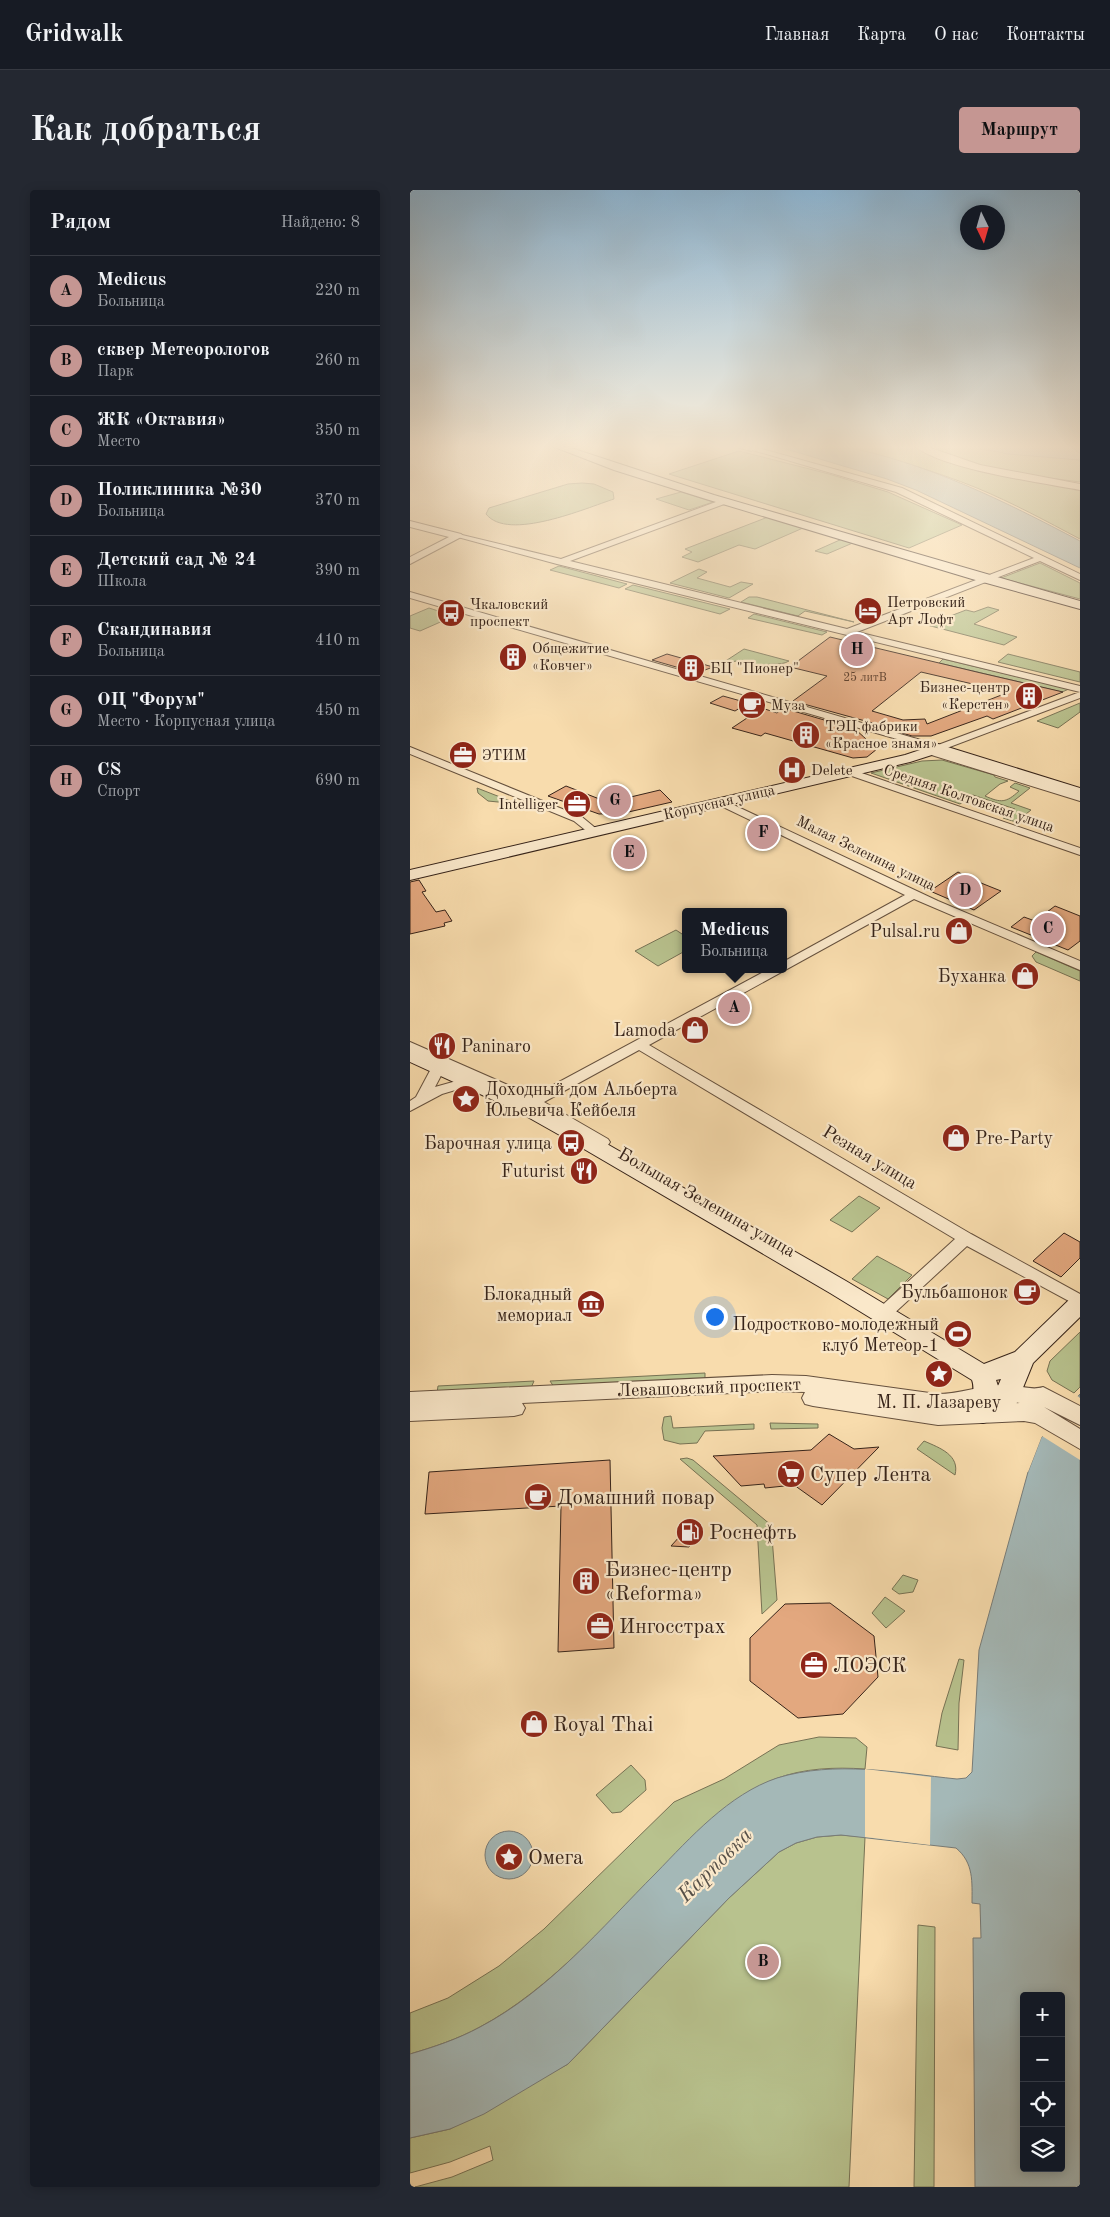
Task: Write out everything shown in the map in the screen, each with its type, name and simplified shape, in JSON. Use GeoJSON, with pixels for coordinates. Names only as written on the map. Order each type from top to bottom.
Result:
{"type":"FeatureCollection","features":[{"type":"Feature","properties":{"kind":"main road"},"geometry":{"type":"LineString","coordinates":[[852,539],[985,579],[1080,604]]}},
{"type":"Feature","properties":{"kind":"main road"},"geometry":{"type":"LineString","coordinates":[[858,539],[985,579]]}},
{"type":"Feature","properties":{"kind":"main road"},"geometry":{"type":"LineString","coordinates":[[934,750],[1080,793]]}},
{"type":"Feature","properties":{"kind":"main road","name":"Корпусная улица"},"geometry":{"type":"LineString","coordinates":[[410,874],[850,772],[934,750]]}},
{"type":"Feature","properties":{"kind":"main road","name":"Большая Зеленина улица"},"geometry":{"type":"LineString","coordinates":[[410,1055],[467,1082],[528,1104],[579,1137],[886,1311],[999,1387]]}},
{"type":"Feature","properties":{"kind":"main road"},"geometry":{"type":"LineString","coordinates":[[999,1387],[1080,1302]]}},
{"type":"Feature","properties":{"kind":"street"},"geometry":{"type":"LineString","coordinates":[[410,561],[452,539]]}},
{"type":"Feature","properties":{"kind":"street"},"geometry":{"type":"LineString","coordinates":[[471,539],[1080,689]]}},
{"type":"Feature","properties":{"kind":"street"},"geometry":{"type":"LineString","coordinates":[[560,562],[621,539]]}},
{"type":"Feature","properties":{"kind":"street"},"geometry":{"type":"LineString","coordinates":[[1001,539],[1080,576]]}},
{"type":"Feature","properties":{"kind":"street"},"geometry":{"type":"LineString","coordinates":[[848,632],[1041,558]]}},
{"type":"Feature","properties":{"kind":"street"},"geometry":{"type":"LineString","coordinates":[[410,595],[934,750],[1080,798]]}},
{"type":"Feature","properties":{"kind":"street"},"geometry":{"type":"LineString","coordinates":[[410,599],[511,627],[525,628]]}},
{"type":"Feature","properties":{"kind":"street","name":"Корпусная улица"},"geometry":{"type":"LineString","coordinates":[[934,750],[1080,695]]}},
{"type":"Feature","properties":{"kind":"street"},"geometry":{"type":"LineString","coordinates":[[410,750],[578,819],[594,831]]}},
{"type":"Feature","properties":{"kind":"street","name":"Средняя Колтовская улица"},"geometry":{"type":"LineString","coordinates":[[850,772],[1080,852]]}},
{"type":"Feature","properties":{"kind":"street","name":"Малая Зеленина улица"},"geometry":{"type":"LineString","coordinates":[[722,802],[915,894],[1079,965]]}},
{"type":"Feature","properties":{"kind":"street"},"geometry":{"type":"LineString","coordinates":[[787,965],[915,894]]}},
{"type":"Feature","properties":{"kind":"street"},"geometry":{"type":"LineString","coordinates":[[528,1104],[641,1046],[772,973]]}},
{"type":"Feature","properties":{"kind":"street","name":"Большая Зеленина улица"},"geometry":{"type":"LineString","coordinates":[[410,1046],[528,1104]]}},
{"type":"Feature","properties":{"kind":"street","name":"Резная улица"},"geometry":{"type":"LineString","coordinates":[[641,1046],[966,1238],[1080,1302]]}},
{"type":"Feature","properties":{"kind":"street"},"geometry":{"type":"LineString","coordinates":[[424,1097],[438,1068]]}},
{"type":"Feature","properties":{"kind":"street"},"geometry":{"type":"LineString","coordinates":[[410,1108],[424,1097],[467,1082]]}},
{"type":"Feature","properties":{"kind":"street"},"geometry":{"type":"LineString","coordinates":[[886,1311],[966,1238]]}},
{"type":"Feature","properties":{"kind":"street","name":"Левашовский проспект"},"geometry":{"type":"LineString","coordinates":[[410,1400],[772,1382],[806,1384],[937,1402],[999,1387]]}},
{"type":"Feature","properties":{"kind":"street"},"geometry":{"type":"LineString","coordinates":[[999,1387],[1019,1411],[1049,1410],[1080,1416]]}},
{"type":"Feature","properties":{"kind":"street"},"geometry":{"type":"LineString","coordinates":[[999,1387],[1049,1410],[1080,1440]]}},
{"type":"Feature","properties":{"kind":"street","name":"Левашовский проспект"},"geometry":{"type":"LineString","coordinates":[[410,1414],[768,1395],[805,1396],[935,1416],[999,1387]]}},
{"type":"Feature","properties":{"kind":"green space"},"geometry":{"type":"Polygon","coordinates":[[[710,539],[777,539],[755,549],[739,545],[698,562],[682,557],[692,552],[685,549],[710,539]]]}},
{"type":"Feature","properties":{"kind":"green space"},"geometry":{"type":"Polygon","coordinates":[[[842,539],[855,542],[827,554],[815,551],[842,539]]]}},
{"type":"Feature","properties":{"kind":"green space"},"geometry":{"type":"Polygon","coordinates":[[[880,539],[929,539],[909,548],[880,539]]]}},
{"type":"Feature","properties":{"kind":"green space"},"geometry":{"type":"Polygon","coordinates":[[[1040,563],[1080,583],[1080,599],[1001,578],[1040,563]]]}},
{"type":"Feature","properties":{"kind":"green space"},"geometry":{"type":"Polygon","coordinates":[[[559,566],[627,584],[619,588],[550,570],[559,566]]]}},
{"type":"Feature","properties":{"kind":"green space"},"geometry":{"type":"Polygon","coordinates":[[[699,569],[707,572],[697,578],[730,587],[741,582],[753,584],[729,598],[670,583],[699,569]]]}},
{"type":"Feature","properties":{"kind":"green space"},"geometry":{"type":"Polygon","coordinates":[[[633,585],[730,609],[720,614],[625,589],[633,585]]]}},
{"type":"Feature","properties":{"kind":"green space"},"geometry":{"type":"Polygon","coordinates":[[[749,597],[757,597],[854,622],[805,611],[798,616],[741,602],[749,597]]]}},
{"type":"Feature","properties":{"kind":"green space"},"geometry":{"type":"Polygon","coordinates":[[[988,607],[999,610],[974,624],[1017,637],[1004,645],[927,625],[966,610],[974,612],[988,607]]]}},
{"type":"Feature","properties":{"kind":"green space"},"geometry":{"type":"Polygon","coordinates":[[[429,608],[454,616],[420,631],[410,628],[410,616],[429,608]]]}},
{"type":"Feature","properties":{"kind":"green space"},"geometry":{"type":"Polygon","coordinates":[[[754,614],[827,632],[822,635],[748,618],[754,614]]]}},
{"type":"Feature","properties":{"kind":"green space"},"geometry":{"type":"Polygon","coordinates":[[[744,649],[789,661],[757,668],[735,661],[727,666],[721,664],[744,649]]]}},
{"type":"Feature","properties":{"kind":"green space"},"geometry":{"type":"Polygon","coordinates":[[[1008,654],[1080,672],[1080,682],[998,662],[1008,654]]]}},
{"type":"Feature","properties":{"kind":"green space"},"geometry":{"type":"Polygon","coordinates":[[[943,659],[1069,689],[1062,692],[939,663],[943,659]]]}},
{"type":"Feature","properties":{"kind":"green space"},"geometry":{"type":"Polygon","coordinates":[[[1080,703],[1080,712],[1058,728],[1037,721],[1080,703]]]}},
{"type":"Feature","properties":{"kind":"green space"},"geometry":{"type":"Polygon","coordinates":[[[942,760],[1008,781],[1000,784],[985,796],[995,800],[1007,800],[1019,791],[1010,787],[1015,783],[1030,788],[1011,803],[1031,810],[1016,822],[1003,818],[1015,809],[973,795],[960,804],[871,773],[922,761],[942,760]]]}},
{"type":"Feature","properties":{"kind":"green space"},"geometry":{"type":"Polygon","coordinates":[[[477,788],[518,804],[488,801],[478,793],[477,788]]]}},
{"type":"Feature","properties":{"kind":"green space"},"geometry":{"type":"Polygon","coordinates":[[[676,930],[682,934],[682,953],[658,966],[635,951],[676,930]]]}},
{"type":"Feature","properties":{"kind":"green space"},"geometry":{"type":"Polygon","coordinates":[[[1036,952],[1080,971],[1080,981],[1036,962],[1032,956],[1036,952]]]}},
{"type":"Feature","properties":{"kind":"green space"},"geometry":{"type":"Polygon","coordinates":[[[859,1196],[880,1208],[852,1232],[830,1220],[859,1196]]]}},
{"type":"Feature","properties":{"kind":"green space"},"geometry":{"type":"Polygon","coordinates":[[[877,1256],[912,1275],[888,1299],[852,1279],[877,1256]]]}},
{"type":"Feature","properties":{"kind":"green space"},"geometry":{"type":"Polygon","coordinates":[[[1080,1332],[1080,1387],[1074,1393],[1052,1380],[1047,1371],[1050,1361],[1080,1332]]]}},
{"type":"Feature","properties":{"kind":"green space"},"geometry":{"type":"Polygon","coordinates":[[[705,1373],[705,1379],[554,1387],[550,1381],[705,1373]]]}},
{"type":"Feature","properties":{"kind":"green space"},"geometry":{"type":"Polygon","coordinates":[[[534,1381],[531,1388],[437,1393],[438,1386],[534,1381]]]}},
{"type":"Feature","properties":{"kind":"green space"},"geometry":{"type":"Polygon","coordinates":[[[671,1416],[673,1428],[754,1424],[754,1429],[705,1431],[697,1443],[680,1444],[664,1440],[662,1428],[664,1417],[671,1416]]]}},
{"type":"Feature","properties":{"kind":"green space"},"geometry":{"type":"Polygon","coordinates":[[[770,1423],[818,1424],[818,1428],[771,1429],[770,1423]]]}},
{"type":"Feature","properties":{"kind":"green space"},"geometry":{"type":"Polygon","coordinates":[[[924,1441],[952,1457],[956,1468],[955,1475],[917,1449],[924,1441]]]}},
{"type":"Feature","properties":{"kind":"green space"},"geometry":{"type":"Polygon","coordinates":[[[687,1458],[693,1460],[771,1525],[777,1600],[762,1614],[757,1525],[680,1459],[687,1458]]]}},
{"type":"Feature","properties":{"kind":"green space"},"geometry":{"type":"Polygon","coordinates":[[[903,1575],[918,1580],[913,1592],[899,1594],[892,1589],[903,1575]]]}},
{"type":"Feature","properties":{"kind":"green space"},"geometry":{"type":"Polygon","coordinates":[[[885,1597],[905,1611],[886,1628],[872,1613],[885,1597]]]}},
{"type":"Feature","properties":{"kind":"green space"},"geometry":{"type":"Polygon","coordinates":[[[959,1659],[964,1660],[959,1703],[958,1750],[936,1746],[942,1713],[959,1659]]]}},
{"type":"Feature","properties":{"kind":"green space"},"geometry":{"type":"Polygon","coordinates":[[[819,1737],[856,1738],[867,1747],[865,1769],[831,1768],[808,1770],[775,1779],[745,1794],[705,1826],[603,1929],[556,1973],[531,1993],[480,2027],[446,2042],[410,2054],[410,2013],[448,1998],[499,1966],[544,1929],[674,1802],[724,1779],[779,1745],[819,1737]]]}},
{"type":"Feature","properties":{"kind":"green space"},"geometry":{"type":"Polygon","coordinates":[[[631,1765],[645,1780],[646,1790],[621,1812],[612,1813],[596,1795],[631,1765]]]}},
{"type":"Feature","properties":{"kind":"green space"},"geometry":{"type":"Polygon","coordinates":[[[841,1835],[865,1837],[849,2187],[415,2187],[452,2177],[493,2160],[490,2146],[450,2162],[410,2173],[410,2138],[450,2129],[568,2064],[729,1898],[779,1852],[796,1843],[817,1837],[841,1835]]]}},
{"type":"Feature","properties":{"kind":"green space"},"geometry":{"type":"Polygon","coordinates":[[[918,1925],[935,1927],[934,2187],[914,2187],[918,1925]]]}},
{"type":"Feature","properties":{"kind":"water"},"geometry":{"type":"Polygon","coordinates":[[[1019,539],[1076,539],[1080,541],[1080,568],[1019,539]]]}},
{"type":"Feature","properties":{"kind":"water","name":"Карповка"},"geometry":{"type":"Polygon","coordinates":[[[1080,1394],[1080,2187],[975,2187],[973,1938],[981,1938],[980,1904],[972,1903],[971,1873],[962,1854],[956,1848],[841,1835],[817,1837],[796,1843],[779,1852],[729,1898],[568,2064],[484,2114],[450,2129],[410,2138],[410,2054],[472,2031],[505,2012],[529,1995],[574,1957],[711,1818],[743,1795],[759,1785],[777,1778],[822,1770],[889,1771],[957,1779],[966,1778],[972,1772],[979,1650],[1028,1472],[1041,1438],[1080,1394]]]}},
{"type":"Feature","properties":{"kind":"water","name":"Омега"},"geometry":{"type":"Polygon","coordinates":[[[509,1831],[518,1833],[526,1838],[531,1846],[533,1855],[531,1864],[526,1872],[518,1877],[509,1879],[500,1877],[492,1872],[487,1864],[485,1855],[487,1846],[492,1838],[500,1833],[509,1831]]]}},
{"type":"Feature","properties":{"kind":"pier"},"geometry":{"type":"Polygon","coordinates":[[[1076,1395],[1080,1398],[1080,1460],[1042,1436],[1028,1472],[1026,1471],[1039,1436],[1076,1395]]]}},
{"type":"Feature","properties":{"kind":"pier"},"geometry":{"type":"Polygon","coordinates":[[[865,1769],[931,1777],[930,1845],[865,1837],[865,1769]]]}},
{"type":"Feature","properties":{"kind":"building"},"geometry":{"type":"Polygon","coordinates":[[[830,637],[1063,692],[993,719],[987,716],[931,736],[912,736],[902,733],[905,732],[793,701],[827,676],[790,667],[830,637]],[[921,672],[872,711],[903,720],[925,719],[927,724],[1004,694],[975,687],[977,685],[921,672]]]}},
{"type":"Feature","properties":{"kind":"building","name":"БЦ \"Пионер\""},"geometry":{"type":"Polygon","coordinates":[[[667,654],[713,667],[697,673],[652,660],[667,654]]]}},
{"type":"Feature","properties":{"kind":"building"},"geometry":{"type":"Polygon","coordinates":[[[723,696],[748,703],[735,711],[710,703],[723,696]]]}},
{"type":"Feature","properties":{"kind":"building","name":"ТЭЦ фабрики «Красное знамя»"},"geometry":{"type":"Polygon","coordinates":[[[762,708],[777,713],[783,708],[855,729],[877,749],[867,757],[853,758],[765,733],[761,736],[732,728],[762,708]]]}},
{"type":"Feature","properties":{"kind":"building"},"geometry":{"type":"Polygon","coordinates":[[[566,786],[602,800],[618,800],[660,790],[672,802],[624,813],[599,814],[548,796],[566,786]]]}},
{"type":"Feature","properties":{"kind":"building"},"geometry":{"type":"Polygon","coordinates":[[[958,872],[1001,891],[974,910],[930,891],[958,872]]]}},
{"type":"Feature","properties":{"kind":"building"},"geometry":{"type":"Polygon","coordinates":[[[419,880],[426,891],[422,892],[436,912],[445,910],[452,921],[444,923],[445,926],[410,934],[410,882],[419,880]]]}},
{"type":"Feature","properties":{"kind":"building"},"geometry":{"type":"Polygon","coordinates":[[[1055,906],[1080,916],[1080,941],[1068,950],[1011,927],[1024,917],[1035,921],[1055,906]]]}},
{"type":"Feature","properties":{"kind":"building"},"geometry":{"type":"Polygon","coordinates":[[[1064,1233],[1080,1242],[1080,1258],[1061,1277],[1033,1261],[1064,1233]]]}},
{"type":"Feature","properties":{"kind":"building","name":"Супер Лента"},"geometry":{"type":"Polygon","coordinates":[[[829,1434],[854,1449],[879,1447],[822,1505],[794,1485],[765,1488],[764,1484],[741,1486],[713,1456],[811,1450],[829,1434]]]}},
{"type":"Feature","properties":{"kind":"building","name":"Бизнес-центр «Reforma»"},"geometry":{"type":"Polygon","coordinates":[[[610,1460],[614,1648],[558,1652],[561,1506],[425,1514],[429,1472],[610,1460]]]}},
{"type":"Feature","properties":{"kind":"building","name":"Роснефть"},"geometry":{"type":"Polygon","coordinates":[[[691,1524],[698,1537],[689,1547],[671,1546],[691,1524]]]}},
{"type":"Feature","properties":{"kind":"building","name":"ЛОЭСК"},"geometry":{"type":"Polygon","coordinates":[[[830,1603],[874,1636],[878,1677],[843,1714],[798,1718],[750,1681],[750,1638],[785,1604],[830,1603]]]}},
{"type":"Feature","properties":{"kind":"place","name":"Петровский Арт Лофт"},"geometry":{"type":"Point","coordinates":[868,611]}},
{"type":"Feature","properties":{"kind":"place","name":"Чкаловский проспект"},"geometry":{"type":"Point","coordinates":[451,613]}},
{"type":"Feature","properties":{"kind":"place","name":"CS"},"geometry":{"type":"Point","coordinates":[857,650]}},
{"type":"Feature","properties":{"kind":"place","name":"Общежитие «Ковчег»"},"geometry":{"type":"Point","coordinates":[513,657]}},
{"type":"Feature","properties":{"kind":"place","name":"БЦ \"Пионер\""},"geometry":{"type":"Point","coordinates":[691,668]}},
{"type":"Feature","properties":{"kind":"place","name":"Бизнес-центр «Керстен»"},"geometry":{"type":"Point","coordinates":[1029,696]}},
{"type":"Feature","properties":{"kind":"place","name":"Муза"},"geometry":{"type":"Point","coordinates":[752,705]}},
{"type":"Feature","properties":{"kind":"place","name":"ТЭЦ фабрики «Красное знамя»"},"geometry":{"type":"Point","coordinates":[806,735]}},
{"type":"Feature","properties":{"kind":"place","name":"ЭТИМ"},"geometry":{"type":"Point","coordinates":[463,755]}},
{"type":"Feature","properties":{"kind":"place","name":"Delete"},"geometry":{"type":"Point","coordinates":[792,770]}},
{"type":"Feature","properties":{"kind":"place","name":"ОЦ \"Форум\""},"geometry":{"type":"Point","coordinates":[615,801]}},
{"type":"Feature","properties":{"kind":"place","name":"Intelliger"},"geometry":{"type":"Point","coordinates":[577,804]}},
{"type":"Feature","properties":{"kind":"place","name":"Скандинавия"},"geometry":{"type":"Point","coordinates":[763,833]}},
{"type":"Feature","properties":{"kind":"place","name":"Детский сад № 24"},"geometry":{"type":"Point","coordinates":[629,853]}},
{"type":"Feature","properties":{"kind":"place","name":"Поликлиника №30"},"geometry":{"type":"Point","coordinates":[965,891]}},
{"type":"Feature","properties":{"kind":"place","name":"ЖК «Октавия»"},"geometry":{"type":"Point","coordinates":[1048,929]}},
{"type":"Feature","properties":{"kind":"place","name":"Pulsal.ru"},"geometry":{"type":"Point","coordinates":[959,931]}},
{"type":"Feature","properties":{"kind":"place","name":"Буханка"},"geometry":{"type":"Point","coordinates":[1025,976]}},
{"type":"Feature","properties":{"kind":"place","name":"Medicus"},"geometry":{"type":"Point","coordinates":[734,1008]}},
{"type":"Feature","properties":{"kind":"place","name":"Lamoda"},"geometry":{"type":"Point","coordinates":[695,1030]}},
{"type":"Feature","properties":{"kind":"place","name":"Paninaro"},"geometry":{"type":"Point","coordinates":[442,1046]}},
{"type":"Feature","properties":{"kind":"place","name":"Доходный дом Альберта Юльевича Кейбеля"},"geometry":{"type":"Point","coordinates":[466,1099]}},
{"type":"Feature","properties":{"kind":"place","name":"Pre-Party"},"geometry":{"type":"Point","coordinates":[956,1138]}},
{"type":"Feature","properties":{"kind":"place","name":"Барочная улица"},"geometry":{"type":"Point","coordinates":[571,1143]}},
{"type":"Feature","properties":{"kind":"place","name":"Futurist"},"geometry":{"type":"Point","coordinates":[584,1171]}},
{"type":"Feature","properties":{"kind":"place","name":"Бульбашонок"},"geometry":{"type":"Point","coordinates":[1027,1292]}},
{"type":"Feature","properties":{"kind":"place","name":"Блокадный мемориал"},"geometry":{"type":"Point","coordinates":[591,1304]}},
{"type":"Feature","properties":{"kind":"place","name":"Подростково-молодежный клуб Метеор-1"},"geometry":{"type":"Point","coordinates":[958,1334]}},
{"type":"Feature","properties":{"kind":"place","name":"М. П. Лазареву"},"geometry":{"type":"Point","coordinates":[939,1374]}},
{"type":"Feature","properties":{"kind":"place","name":"Супер Лента"},"geometry":{"type":"Point","coordinates":[791,1474]}},
{"type":"Feature","properties":{"kind":"place","name":"Домашний повар"},"geometry":{"type":"Point","coordinates":[538,1497]}},
{"type":"Feature","properties":{"kind":"place","name":"Роснефть"},"geometry":{"type":"Point","coordinates":[690,1532]}},
{"type":"Feature","properties":{"kind":"place","name":"Бизнес-центр «Reforma»"},"geometry":{"type":"Point","coordinates":[586,1581]}},
{"type":"Feature","properties":{"kind":"place","name":"Ингосстрах"},"geometry":{"type":"Point","coordinates":[600,1626]}},
{"type":"Feature","properties":{"kind":"place","name":"ЛОЭСК"},"geometry":{"type":"Point","coordinates":[814,1665]}},
{"type":"Feature","properties":{"kind":"place","name":"Royal Thai"},"geometry":{"type":"Point","coordinates":[534,1724]}},
{"type":"Feature","properties":{"kind":"place","name":"Омега"},"geometry":{"type":"Point","coordinates":[509,1857]}},
{"type":"Feature","properties":{"kind":"place","name":"сквер Метеорологов"},"geometry":{"type":"Point","coordinates":[763,1962]}}]}
